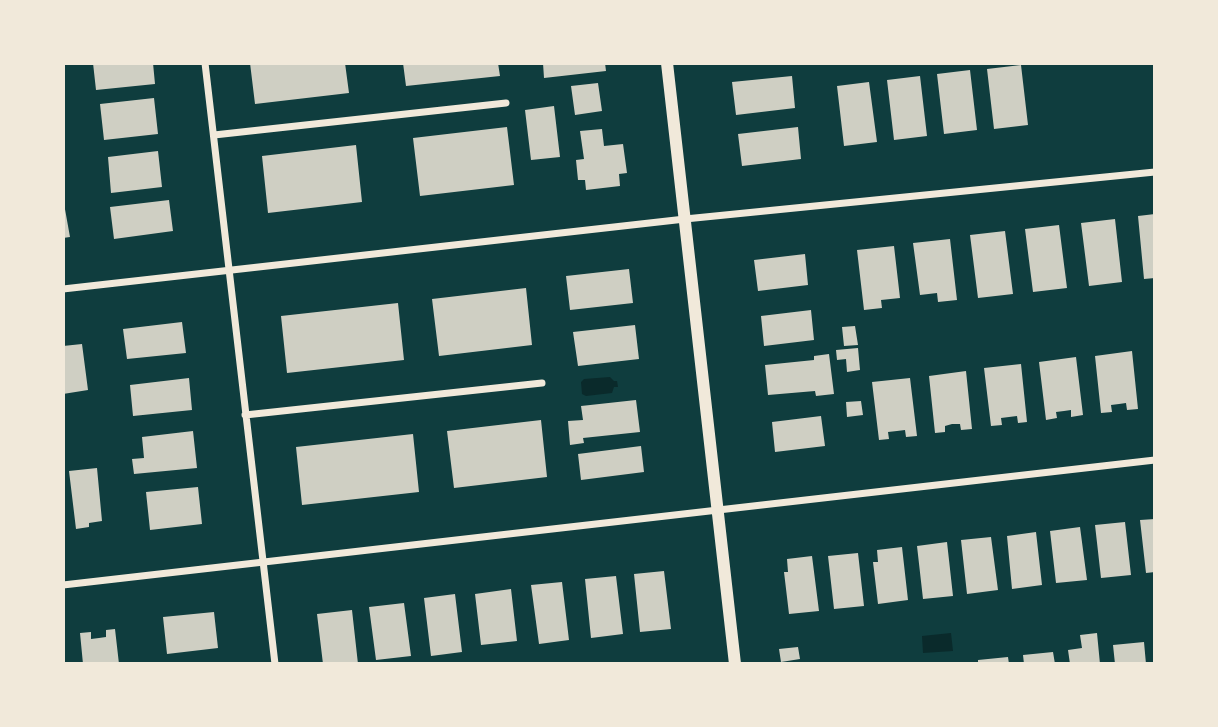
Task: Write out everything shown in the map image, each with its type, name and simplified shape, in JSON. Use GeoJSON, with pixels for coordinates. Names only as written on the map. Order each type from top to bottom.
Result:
{"type":"FeatureCollection","features":[{"type":"Feature","properties":{"kind":"street"},"geometry":{"type":"LineString","coordinates":[[205,63],[275,664]]}},
{"type":"Feature","properties":{"kind":"street"},"geometry":{"type":"LineString","coordinates":[[667,63],[735,664]]}},
{"type":"Feature","properties":{"kind":"street"},"geometry":{"type":"LineString","coordinates":[[214,135],[506,103]]}},
{"type":"Feature","properties":{"kind":"street"},"geometry":{"type":"LineString","coordinates":[[63,289],[685,219],[1155,172]]}},
{"type":"Feature","properties":{"kind":"street"},"geometry":{"type":"LineString","coordinates":[[245,415],[542,383]]}},
{"type":"Feature","properties":{"kind":"street"},"geometry":{"type":"LineString","coordinates":[[63,585],[1155,460]]}},
{"type":"Feature","properties":{"kind":"water"},"geometry":{"type":"Polygon","coordinates":[[[610,377],[617,381],[618,387],[614,387],[612,393],[586,396],[582,394],[581,382],[584,379],[610,377]]]}},
{"type":"Feature","properties":{"kind":"water"},"geometry":{"type":"Polygon","coordinates":[[[951,633],[953,651],[923,653],[922,636],[951,633]]]}},
{"type":"Feature","properties":{"kind":"building"},"geometry":{"type":"Polygon","coordinates":[[[93,63],[153,63],[155,84],[96,90],[93,63]]]}},
{"type":"Feature","properties":{"kind":"building"},"geometry":{"type":"Polygon","coordinates":[[[250,63],[345,63],[349,93],[255,104],[250,63]]]}},
{"type":"Feature","properties":{"kind":"building"},"geometry":{"type":"Polygon","coordinates":[[[403,63],[498,63],[500,76],[406,86],[403,63]]]}},
{"type":"Feature","properties":{"kind":"building"},"geometry":{"type":"Polygon","coordinates":[[[543,63],[605,63],[606,71],[544,78],[543,63]]]}},
{"type":"Feature","properties":{"kind":"building"},"geometry":{"type":"Polygon","coordinates":[[[1021,65],[1028,125],[994,129],[987,69],[1021,65]]]}},
{"type":"Feature","properties":{"kind":"building"},"geometry":{"type":"Polygon","coordinates":[[[970,70],[977,130],[944,134],[937,74],[970,70]]]}},
{"type":"Feature","properties":{"kind":"building"},"geometry":{"type":"Polygon","coordinates":[[[792,76],[795,108],[736,115],[732,82],[792,76]]]}},
{"type":"Feature","properties":{"kind":"building"},"geometry":{"type":"Polygon","coordinates":[[[920,76],[927,136],[894,140],[887,80],[920,76]]]}},
{"type":"Feature","properties":{"kind":"building"},"geometry":{"type":"Polygon","coordinates":[[[869,82],[877,142],[844,146],[837,86],[869,82]]]}},
{"type":"Feature","properties":{"kind":"building"},"geometry":{"type":"Polygon","coordinates":[[[598,83],[602,111],[575,115],[571,86],[598,83]]]}},
{"type":"Feature","properties":{"kind":"building"},"geometry":{"type":"Polygon","coordinates":[[[154,98],[158,134],[104,140],[100,104],[154,98]]]}},
{"type":"Feature","properties":{"kind":"building"},"geometry":{"type":"Polygon","coordinates":[[[554,106],[560,157],[531,160],[525,110],[554,106]]]}},
{"type":"Feature","properties":{"kind":"building"},"geometry":{"type":"Polygon","coordinates":[[[507,127],[514,185],[420,196],[413,138],[507,127]]]}},
{"type":"Feature","properties":{"kind":"building"},"geometry":{"type":"Polygon","coordinates":[[[798,127],[801,159],[742,166],[738,134],[798,127]]]}},
{"type":"Feature","properties":{"kind":"building"},"geometry":{"type":"Polygon","coordinates":[[[602,129],[604,146],[623,144],[627,173],[619,174],[620,186],[586,190],[585,180],[578,180],[576,160],[584,159],[580,131],[602,129]]]}},
{"type":"Feature","properties":{"kind":"building"},"geometry":{"type":"Polygon","coordinates":[[[356,145],[362,202],[268,213],[262,156],[356,145]]]}},
{"type":"Feature","properties":{"kind":"building"},"geometry":{"type":"Polygon","coordinates":[[[158,151],[162,187],[111,193],[108,157],[158,151]]]}},
{"type":"Feature","properties":{"kind":"building"},"geometry":{"type":"Polygon","coordinates":[[[63,198],[70,237],[63,238],[63,198]]]}},
{"type":"Feature","properties":{"kind":"building"},"geometry":{"type":"Polygon","coordinates":[[[169,200],[173,231],[114,239],[110,207],[169,200]]]}},
{"type":"Feature","properties":{"kind":"building"},"geometry":{"type":"Polygon","coordinates":[[[1155,214],[1155,278],[1144,279],[1138,216],[1155,214]]]}},
{"type":"Feature","properties":{"kind":"building"},"geometry":{"type":"Polygon","coordinates":[[[1115,219],[1122,282],[1089,286],[1081,223],[1115,219]]]}},
{"type":"Feature","properties":{"kind":"building"},"geometry":{"type":"Polygon","coordinates":[[[1059,225],[1067,288],[1033,292],[1025,229],[1059,225]]]}},
{"type":"Feature","properties":{"kind":"building"},"geometry":{"type":"Polygon","coordinates":[[[1005,231],[1013,294],[978,298],[970,235],[1005,231]]]}},
{"type":"Feature","properties":{"kind":"building"},"geometry":{"type":"Polygon","coordinates":[[[950,239],[957,300],[938,302],[937,293],[920,295],[913,243],[950,239]]]}},
{"type":"Feature","properties":{"kind":"building"},"geometry":{"type":"Polygon","coordinates":[[[894,246],[900,298],[881,300],[882,308],[864,310],[857,250],[894,246]]]}},
{"type":"Feature","properties":{"kind":"building"},"geometry":{"type":"Polygon","coordinates":[[[805,254],[808,285],[758,291],[754,260],[805,254]]]}},
{"type":"Feature","properties":{"kind":"building"},"geometry":{"type":"Polygon","coordinates":[[[629,269],[633,303],[570,310],[566,276],[629,269]]]}},
{"type":"Feature","properties":{"kind":"building"},"geometry":{"type":"Polygon","coordinates":[[[526,288],[532,345],[439,356],[432,299],[526,288]]]}},
{"type":"Feature","properties":{"kind":"building"},"geometry":{"type":"Polygon","coordinates":[[[398,303],[404,360],[287,373],[281,316],[398,303]]]}},
{"type":"Feature","properties":{"kind":"building"},"geometry":{"type":"Polygon","coordinates":[[[811,310],[814,340],[764,346],[761,316],[811,310]]]}},
{"type":"Feature","properties":{"kind":"building"},"geometry":{"type":"Polygon","coordinates":[[[182,322],[186,353],[127,359],[123,329],[182,322]]]}},
{"type":"Feature","properties":{"kind":"building"},"geometry":{"type":"Polygon","coordinates":[[[635,325],[639,359],[578,366],[573,332],[635,325]]]}},
{"type":"Feature","properties":{"kind":"building"},"geometry":{"type":"Polygon","coordinates":[[[855,326],[858,345],[844,346],[842,327],[855,326]]]}},
{"type":"Feature","properties":{"kind":"building"},"geometry":{"type":"Polygon","coordinates":[[[82,344],[88,390],[63,394],[63,346],[82,344]]]}},
{"type":"Feature","properties":{"kind":"building"},"geometry":{"type":"Polygon","coordinates":[[[858,348],[860,370],[847,372],[846,359],[837,360],[836,350],[858,348]]]}},
{"type":"Feature","properties":{"kind":"building"},"geometry":{"type":"Polygon","coordinates":[[[1132,351],[1138,409],[1127,410],[1126,403],[1111,405],[1112,412],[1101,413],[1095,356],[1132,351]]]}},
{"type":"Feature","properties":{"kind":"building"},"geometry":{"type":"Polygon","coordinates":[[[829,354],[834,394],[816,396],[815,391],[768,395],[765,365],[814,360],[814,356],[829,354]]]}},
{"type":"Feature","properties":{"kind":"building"},"geometry":{"type":"Polygon","coordinates":[[[1076,357],[1083,415],[1071,417],[1071,410],[1056,412],[1057,418],[1046,420],[1039,362],[1076,357]]]}},
{"type":"Feature","properties":{"kind":"building"},"geometry":{"type":"Polygon","coordinates":[[[1021,364],[1027,422],[1018,423],[1017,416],[1001,418],[1002,425],[991,426],[984,368],[1021,364]]]}},
{"type":"Feature","properties":{"kind":"building"},"geometry":{"type":"Polygon","coordinates":[[[966,371],[972,429],[961,430],[960,424],[952,424],[945,426],[945,432],[935,433],[929,376],[966,371]]]}},
{"type":"Feature","properties":{"kind":"building"},"geometry":{"type":"Polygon","coordinates":[[[189,378],[192,410],[133,416],[130,385],[189,378]]]}},
{"type":"Feature","properties":{"kind":"building"},"geometry":{"type":"Polygon","coordinates":[[[910,378],[917,436],[906,437],[905,430],[888,432],[889,439],[879,440],[872,382],[910,378]]]}},
{"type":"Feature","properties":{"kind":"building"},"geometry":{"type":"Polygon","coordinates":[[[636,400],[640,432],[583,438],[584,443],[570,445],[568,421],[583,420],[581,406],[636,400]]]}},
{"type":"Feature","properties":{"kind":"building"},"geometry":{"type":"Polygon","coordinates":[[[861,401],[863,415],[847,417],[846,402],[861,401]]]}},
{"type":"Feature","properties":{"kind":"building"},"geometry":{"type":"Polygon","coordinates":[[[821,416],[825,446],[775,452],[772,422],[821,416]]]}},
{"type":"Feature","properties":{"kind":"building"},"geometry":{"type":"Polygon","coordinates":[[[541,420],[547,477],[454,488],[447,431],[541,420]]]}},
{"type":"Feature","properties":{"kind":"building"},"geometry":{"type":"Polygon","coordinates":[[[193,431],[197,468],[134,474],[132,459],[144,458],[142,437],[193,431]]]}},
{"type":"Feature","properties":{"kind":"building"},"geometry":{"type":"Polygon","coordinates":[[[413,434],[419,492],[302,505],[296,447],[413,434]]]}},
{"type":"Feature","properties":{"kind":"building"},"geometry":{"type":"Polygon","coordinates":[[[641,446],[644,472],[581,480],[578,454],[641,446]]]}},
{"type":"Feature","properties":{"kind":"building"},"geometry":{"type":"Polygon","coordinates":[[[97,468],[102,521],[76,529],[69,471],[97,468]]]}},
{"type":"Feature","properties":{"kind":"building"},"geometry":{"type":"Polygon","coordinates":[[[198,487],[202,524],[150,530],[146,492],[198,487]]]}},
{"type":"Feature","properties":{"kind":"building"},"geometry":{"type":"Polygon","coordinates":[[[1155,519],[1155,572],[1146,573],[1140,520],[1155,519]]]}},
{"type":"Feature","properties":{"kind":"building"},"geometry":{"type":"Polygon","coordinates":[[[1125,522],[1131,575],[1101,578],[1095,525],[1125,522]]]}},
{"type":"Feature","properties":{"kind":"building"},"geometry":{"type":"Polygon","coordinates":[[[1080,527],[1087,580],[1056,583],[1050,531],[1080,527]]]}},
{"type":"Feature","properties":{"kind":"building"},"geometry":{"type":"Polygon","coordinates":[[[1036,532],[1042,585],[1012,589],[1007,536],[1036,532]]]}},
{"type":"Feature","properties":{"kind":"building"},"geometry":{"type":"Polygon","coordinates":[[[991,537],[998,590],[967,594],[961,540],[991,537]]]}},
{"type":"Feature","properties":{"kind":"building"},"geometry":{"type":"Polygon","coordinates":[[[947,542],[953,596],[923,599],[917,546],[947,542]]]}},
{"type":"Feature","properties":{"kind":"building"},"geometry":{"type":"Polygon","coordinates":[[[902,547],[908,600],[878,604],[873,562],[878,562],[877,550],[902,547]]]}},
{"type":"Feature","properties":{"kind":"building"},"geometry":{"type":"Polygon","coordinates":[[[858,553],[864,606],[834,609],[828,556],[858,553]]]}},
{"type":"Feature","properties":{"kind":"building"},"geometry":{"type":"Polygon","coordinates":[[[812,556],[819,611],[789,614],[784,572],[788,572],[787,559],[812,556]]]}},
{"type":"Feature","properties":{"kind":"building"},"geometry":{"type":"Polygon","coordinates":[[[664,571],[671,629],[640,632],[634,574],[664,571]]]}},
{"type":"Feature","properties":{"kind":"building"},"geometry":{"type":"Polygon","coordinates":[[[616,576],[623,634],[591,638],[585,579],[616,576]]]}},
{"type":"Feature","properties":{"kind":"building"},"geometry":{"type":"Polygon","coordinates":[[[562,582],[569,640],[539,644],[531,585],[562,582]]]}},
{"type":"Feature","properties":{"kind":"building"},"geometry":{"type":"Polygon","coordinates":[[[511,589],[517,641],[481,645],[475,594],[511,589]]]}},
{"type":"Feature","properties":{"kind":"building"},"geometry":{"type":"Polygon","coordinates":[[[455,594],[462,652],[431,656],[424,598],[455,594]]]}},
{"type":"Feature","properties":{"kind":"building"},"geometry":{"type":"Polygon","coordinates":[[[404,603],[411,656],[376,660],[369,607],[404,603]]]}},
{"type":"Feature","properties":{"kind":"building"},"geometry":{"type":"Polygon","coordinates":[[[352,610],[358,664],[323,664],[317,614],[352,610]]]}},
{"type":"Feature","properties":{"kind":"building"},"geometry":{"type":"Polygon","coordinates":[[[214,612],[218,648],[167,654],[163,617],[214,612]]]}},
{"type":"Feature","properties":{"kind":"building"},"geometry":{"type":"Polygon","coordinates":[[[115,629],[119,664],[83,664],[80,633],[91,632],[91,639],[106,637],[106,630],[115,629]]]}},
{"type":"Feature","properties":{"kind":"building"},"geometry":{"type":"Polygon","coordinates":[[[1097,633],[1100,664],[1070,664],[1068,650],[1082,648],[1080,635],[1097,633]]]}},
{"type":"Feature","properties":{"kind":"building"},"geometry":{"type":"Polygon","coordinates":[[[1144,642],[1146,664],[1115,664],[1113,645],[1144,642]]]}},
{"type":"Feature","properties":{"kind":"building"},"geometry":{"type":"Polygon","coordinates":[[[798,647],[800,659],[781,662],[779,649],[798,647]]]}},
{"type":"Feature","properties":{"kind":"building"},"geometry":{"type":"Polygon","coordinates":[[[1053,652],[1055,664],[1024,664],[1023,655],[1053,652]]]}},
{"type":"Feature","properties":{"kind":"building"},"geometry":{"type":"Polygon","coordinates":[[[1008,657],[1009,664],[978,664],[978,660],[1008,657]]]}}]}
